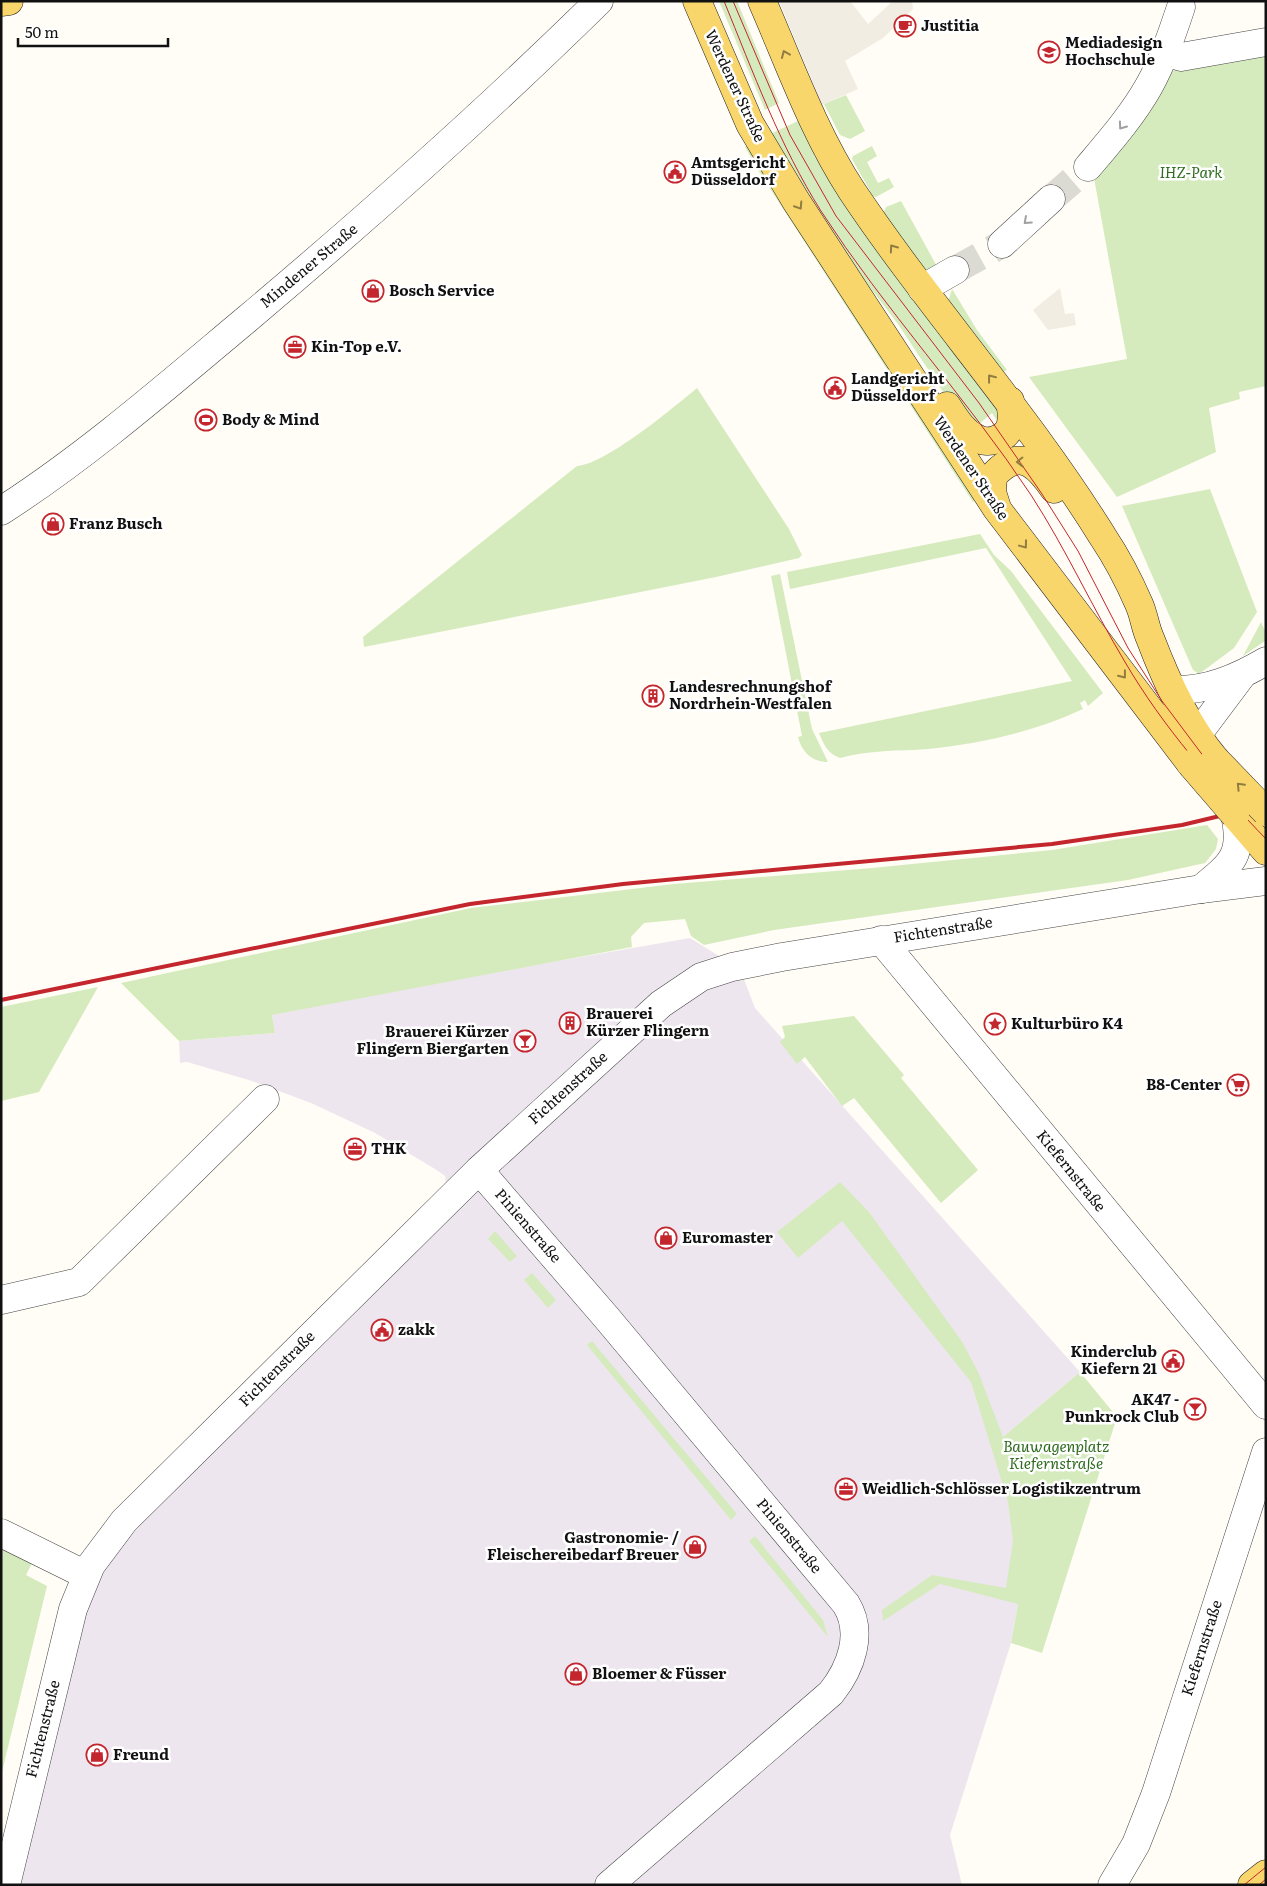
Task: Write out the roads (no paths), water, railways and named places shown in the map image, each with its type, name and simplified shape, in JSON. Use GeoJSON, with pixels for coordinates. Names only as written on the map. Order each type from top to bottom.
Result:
{"type":"FeatureCollection","features":[{"type":"Feature","properties":{"kind":"main road"},"geometry":{"type":"LineString","coordinates":[[1,2],[9,1]]}},
{"type":"Feature","properties":{"kind":"main road","name":"Werdener Straße"},"geometry":{"type":"LineString","coordinates":[[697,1],[755,134],[997,509],[1203,762],[1257,849]]}},
{"type":"Feature","properties":{"kind":"main road","name":"Werdener Straße"},"geometry":{"type":"LineString","coordinates":[[762,1],[828,150],[852,190],[922,289],[1010,401],[1066,480],[1104,539],[1140,606],[1149,637],[1173,690],[1197,735],[1203,762],[1266,812]]}},
{"type":"Feature","properties":{"kind":"main road"},"geometry":{"type":"LineString","coordinates":[[868,311],[894,326],[954,417],[967,432],[977,439],[992,441],[1003,437],[1009,431],[1012,415],[1010,401]]}},
{"type":"Feature","properties":{"kind":"main road"},"geometry":{"type":"LineString","coordinates":[[997,509],[991,485],[993,476],[998,471],[1016,461],[1033,463],[1042,470],[1102,562],[1129,613],[1149,637]]}},
{"type":"Feature","properties":{"kind":"main road"},"geometry":{"type":"LineString","coordinates":[[1252,1885],[1266,1874]]}},
{"type":"Feature","properties":{"kind":"street","name":"Mindener Straße"},"geometry":{"type":"LineString","coordinates":[[1,511],[40,485],[127,418],[330,249],[471,122],[599,1]]}},
{"type":"Feature","properties":{"kind":"street"},"geometry":{"type":"LineString","coordinates":[[1088,167],[1136,107],[1166,52],[1181,7]]}},
{"type":"Feature","properties":{"kind":"street"},"geometry":{"type":"LineString","coordinates":[[1166,52],[1181,57],[1266,42]]}},
{"type":"Feature","properties":{"kind":"street"},"geometry":{"type":"LineString","coordinates":[[1002,244],[1051,199]]}},
{"type":"Feature","properties":{"kind":"street"},"geometry":{"type":"LineString","coordinates":[[922,289],[955,270]]}},
{"type":"Feature","properties":{"kind":"street"},"geometry":{"type":"LineString","coordinates":[[1173,690],[1194,690],[1242,675],[1266,662]]}},
{"type":"Feature","properties":{"kind":"street"},"geometry":{"type":"LineString","coordinates":[[1197,735],[1242,675]]}},
{"type":"Feature","properties":{"kind":"street"},"geometry":{"type":"LineString","coordinates":[[1201,889],[1228,865],[1257,849]]}},
{"type":"Feature","properties":{"kind":"street","name":"Fichtenstraße"},"geometry":{"type":"LineString","coordinates":[[6,1885],[73,1609],[86,1575],[124,1521],[479,1170],[661,1004],[680,989],[701,977],[732,967],[880,940],[1201,889],[1266,881]]}},
{"type":"Feature","properties":{"kind":"street","name":"Kiefernstraße"},"geometry":{"type":"LineString","coordinates":[[880,940],[1222,1354],[1265,1402]]}},
{"type":"Feature","properties":{"kind":"street"},"geometry":{"type":"LineString","coordinates":[[1,1300],[79,1282],[265,1099]]}},
{"type":"Feature","properties":{"kind":"street","name":"Pinienstraße"},"geometry":{"type":"LineString","coordinates":[[479,1170],[600,1310],[846,1604],[852,1619],[854,1651],[843,1678],[831,1693],[609,1885]]}},
{"type":"Feature","properties":{"kind":"street","name":"Kiefernstraße"},"geometry":{"type":"LineString","coordinates":[[1112,1885],[1136,1844],[1156,1793],[1266,1452]]}},
{"type":"Feature","properties":{"kind":"street"},"geometry":{"type":"LineString","coordinates":[[1,1533],[86,1575]]}},
{"type":"Feature","properties":{"kind":"street","name":"Kiefernstraße"},"geometry":{"type":"LineString","coordinates":[[1128,1885],[1136,1844]]}},
{"type":"Feature","properties":{"kind":"tunnel"},"geometry":{"type":"LineString","coordinates":[[1051,199],[1088,167]]}},
{"type":"Feature","properties":{"kind":"tunnel"},"geometry":{"type":"LineString","coordinates":[[955,270],[1002,244]]}},
{"type":"Feature","properties":{"kind":"tram line"},"geometry":{"type":"LineString","coordinates":[[724,1],[780,135],[821,211],[846,248],[980,423],[1031,495],[1056,536],[1113,641],[1156,709],[1190,755],[1266,839]]}},
{"type":"Feature","properties":{"kind":"tram line"},"geometry":{"type":"LineString","coordinates":[[733,1],[790,135],[836,216],[979,403],[1042,494],[1078,551],[1128,648],[1162,701],[1201,753],[1266,825]]}},
{"type":"Feature","properties":{"kind":"tram line"},"geometry":{"type":"LineString","coordinates":[[1244,1885],[1266,1867]]}},
{"type":"Feature","properties":{"kind":"tram line"},"geometry":{"type":"LineString","coordinates":[[1259,1885],[1266,1879]]}},
{"type":"Feature","properties":{"kind":"railway"},"geometry":{"type":"LineString","coordinates":[[1,1000],[470,904],[623,884],[1052,844],[1182,825],[1266,805]]}},
{"type":"Feature","properties":{"kind":"place","name":"Justitia"},"geometry":{"type":"Point","coordinates":[905,26]}},
{"type":"Feature","properties":{"kind":"place","name":"Mediadesign Hochschule"},"geometry":{"type":"Point","coordinates":[1049,52]}},
{"type":"Feature","properties":{"kind":"place","name":"Amtsgericht Düsseldorf"},"geometry":{"type":"Point","coordinates":[675,172]}},
{"type":"Feature","properties":{"kind":"place","name":"Bosch Service"},"geometry":{"type":"Point","coordinates":[373,291]}},
{"type":"Feature","properties":{"kind":"place","name":"Kin-Top e.V."},"geometry":{"type":"Point","coordinates":[295,347]}},
{"type":"Feature","properties":{"kind":"place","name":"Landgericht Düsseldorf"},"geometry":{"type":"Point","coordinates":[835,388]}},
{"type":"Feature","properties":{"kind":"place","name":"Body & Mind"},"geometry":{"type":"Point","coordinates":[206,420]}},
{"type":"Feature","properties":{"kind":"place","name":"Franz Busch"},"geometry":{"type":"Point","coordinates":[53,524]}},
{"type":"Feature","properties":{"kind":"place","name":"Landesrechnungshof Nordrhein-Westfalen"},"geometry":{"type":"Point","coordinates":[653,696]}},
{"type":"Feature","properties":{"kind":"place","name":"Brauerei Kürzer Flingern"},"geometry":{"type":"Point","coordinates":[570,1023]}},
{"type":"Feature","properties":{"kind":"place","name":"Kulturbüro K4"},"geometry":{"type":"Point","coordinates":[995,1024]}},
{"type":"Feature","properties":{"kind":"place","name":"Brauerei Kürzer Flingern Biergarten"},"geometry":{"type":"Point","coordinates":[525,1041]}},
{"type":"Feature","properties":{"kind":"place","name":"B8-Center"},"geometry":{"type":"Point","coordinates":[1238,1085]}},
{"type":"Feature","properties":{"kind":"place","name":"THK"},"geometry":{"type":"Point","coordinates":[355,1149]}},
{"type":"Feature","properties":{"kind":"place","name":"Euromaster"},"geometry":{"type":"Point","coordinates":[666,1238]}},
{"type":"Feature","properties":{"kind":"place","name":"zakk"},"geometry":{"type":"Point","coordinates":[382,1330]}},
{"type":"Feature","properties":{"kind":"place","name":"Kinderclub Kiefern 21"},"geometry":{"type":"Point","coordinates":[1173,1361]}},
{"type":"Feature","properties":{"kind":"place","name":"AK47 - Punkrock Club"},"geometry":{"type":"Point","coordinates":[1195,1409]}},
{"type":"Feature","properties":{"kind":"place","name":"Weidlich-Schlösser Logistikzentrum"},"geometry":{"type":"Point","coordinates":[846,1489]}},
{"type":"Feature","properties":{"kind":"place","name":"Gastronomie- / Fleischereibedarf Breuer"},"geometry":{"type":"Point","coordinates":[695,1547]}},
{"type":"Feature","properties":{"kind":"place","name":"Bloemer & Füsser"},"geometry":{"type":"Point","coordinates":[576,1674]}},
{"type":"Feature","properties":{"kind":"place","name":"Freund"},"geometry":{"type":"Point","coordinates":[97,1755]}},
{"type":"Feature","properties":{"kind":"park label","name":"IHZ-Park"},"geometry":{"type":"Point","coordinates":[1191,173]}},
{"type":"Feature","properties":{"kind":"park label","name":"Bauwagenplatz Kiefernstraße"},"geometry":{"type":"Point","coordinates":[1056,1456]}}]}
